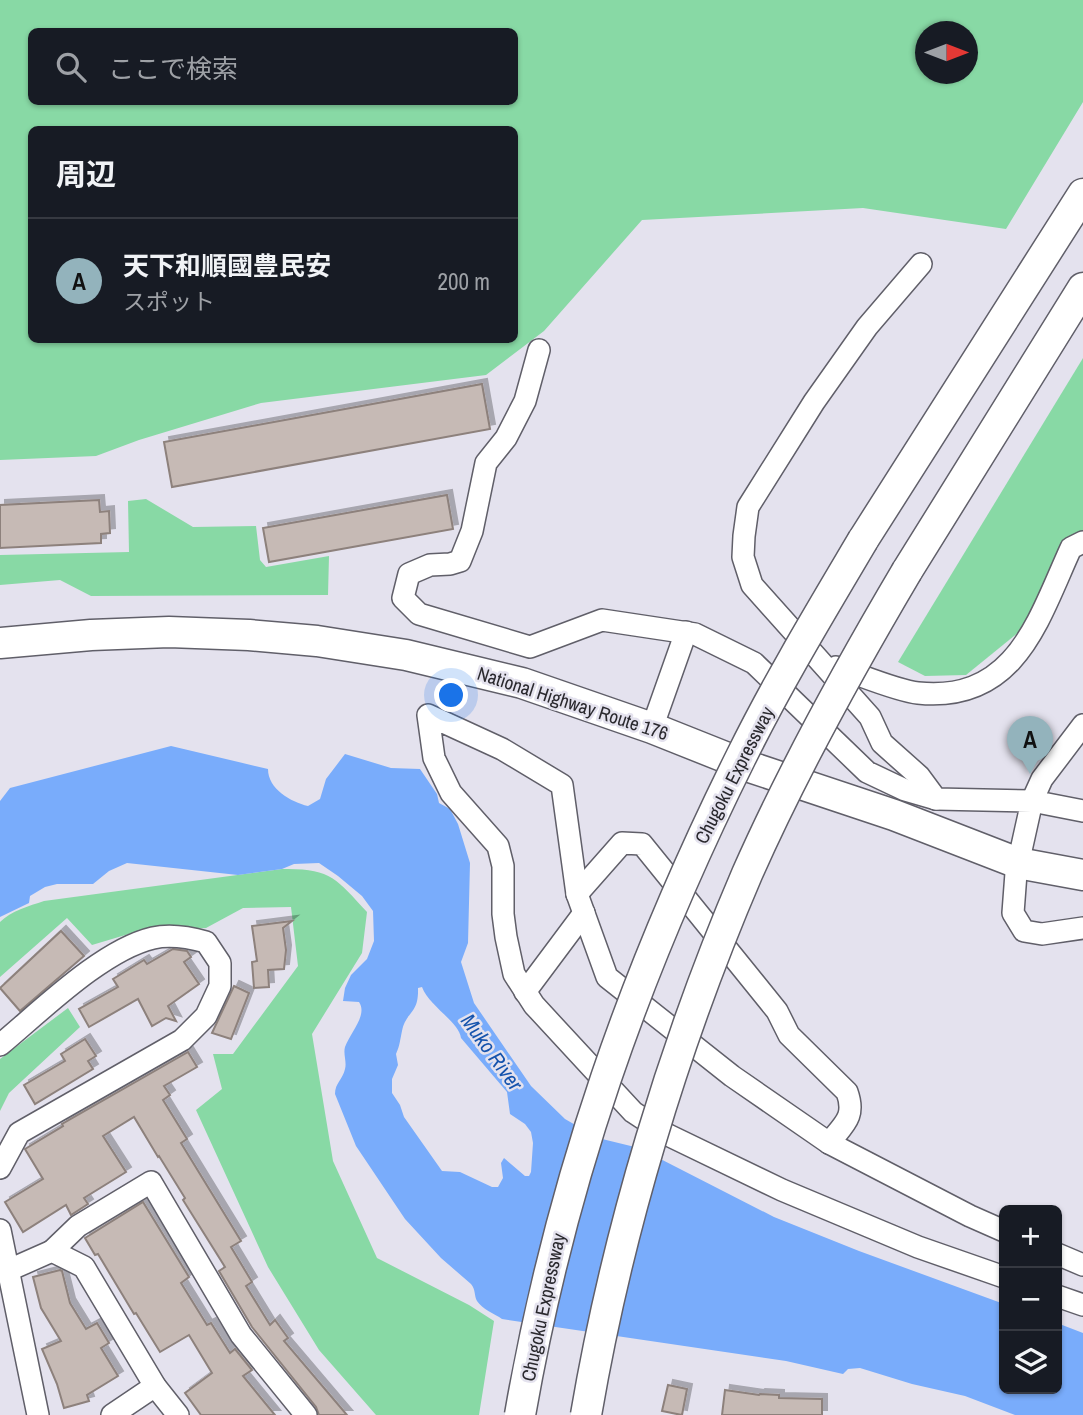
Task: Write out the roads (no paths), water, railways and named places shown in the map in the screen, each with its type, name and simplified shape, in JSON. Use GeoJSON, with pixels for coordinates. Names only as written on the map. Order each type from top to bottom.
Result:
{"type":"FeatureCollection","features":[{"type":"Feature","properties":{"kind":"highway","name":"Chugoku Expressway"},"geometry":{"type":"LineString","coordinates":[[520,1415],[554,1247],[584,1142],[617,1042],[698,846],[797,653],[863,540],[1083,194]]}},
{"type":"Feature","properties":{"kind":"highway"},"geometry":{"type":"LineString","coordinates":[[586,1415],[615,1278],[672,1073],[708,970],[748,873],[798,768],[854,662],[907,571],[1083,288]]}},
{"type":"Feature","properties":{"kind":"highway","name":"National Highway Route 176"},"geometry":{"type":"LineString","coordinates":[[0,643],[169,632],[317,640],[368,647],[522,683],[652,728],[750,767],[894,815],[1018,863],[1083,875]]}},
{"type":"Feature","properties":{"kind":"street"},"geometry":{"type":"LineString","coordinates":[[921,264],[867,327],[814,402],[748,507],[743,557],[752,585],[870,717],[882,743],[919,776],[936,799]]}},
{"type":"Feature","properties":{"kind":"street"},"geometry":{"type":"LineString","coordinates":[[539,350],[525,401],[506,438],[486,463],[472,531],[460,561],[430,565],[409,574],[403,598],[419,614],[530,647],[602,620],[695,634],[754,663],[867,772],[905,790],[936,799],[1032,801],[1083,811]]}},
{"type":"Feature","properties":{"kind":"street"},"geometry":{"type":"LineString","coordinates":[[820,662],[916,693],[951,693],[978,685],[1004,670],[1026,644],[1071,548],[1083,542]]}},
{"type":"Feature","properties":{"kind":"street"},"geometry":{"type":"LineString","coordinates":[[652,728],[686,632]]}},
{"type":"Feature","properties":{"kind":"street"},"geometry":{"type":"LineString","coordinates":[[999,1229],[830,1143],[732,1076],[607,977],[581,903],[562,785],[502,749],[428,715],[433,758],[451,793],[498,846],[503,866],[503,914],[514,974],[551,1024],[633,1112],[668,1135],[782,1190],[918,1247],[999,1275]]}},
{"type":"Feature","properties":{"kind":"street"},"geometry":{"type":"LineString","coordinates":[[1083,725],[1042,779],[1032,801],[1018,863],[1013,913],[1024,931],[1042,934],[1083,928]]}},
{"type":"Feature","properties":{"kind":"street"},"geometry":{"type":"LineString","coordinates":[[525,992],[622,843],[642,844],[777,1012],[789,1035],[847,1092],[851,1105],[850,1116],[830,1143]]}},
{"type":"Feature","properties":{"kind":"street"},"geometry":{"type":"LineString","coordinates":[[0,1045],[96,965],[125,948],[154,938],[183,936],[205,942],[220,963],[220,986],[206,1016],[182,1040],[19,1133],[0,1168]]}},
{"type":"Feature","properties":{"kind":"street"},"geometry":{"type":"LineString","coordinates":[[9,1270],[52,1251],[78,1226],[151,1182],[241,1335],[306,1415]]}},
{"type":"Feature","properties":{"kind":"street"},"geometry":{"type":"LineString","coordinates":[[0,1230],[38,1415]]}},
{"type":"Feature","properties":{"kind":"street"},"geometry":{"type":"LineString","coordinates":[[52,1251],[84,1267],[155,1386],[178,1415]]}},
{"type":"Feature","properties":{"kind":"street"},"geometry":{"type":"LineString","coordinates":[[1062,1256],[1083,1265]]}},
{"type":"Feature","properties":{"kind":"street"},"geometry":{"type":"LineString","coordinates":[[1062,1298],[1083,1305]]}},
{"type":"Feature","properties":{"kind":"street"},"geometry":{"type":"LineString","coordinates":[[112,1415],[155,1386]]}},
{"type":"Feature","properties":{"kind":"water","name":"Muko River"},"geometry":{"type":"Polygon","coordinates":[[[171,746],[268,769],[272,783],[282,794],[308,806],[320,799],[326,779],[345,754],[391,768],[420,769],[437,794],[439,803],[450,809],[458,824],[470,863],[468,943],[461,962],[474,1003],[531,1086],[565,1119],[598,1138],[639,1148],[774,1217],[999,1302],[999,1394],[1062,1394],[1062,1325],[1083,1333],[1083,1415],[1015,1415],[965,1396],[860,1368],[848,1369],[843,1374],[786,1361],[502,1319],[479,1304],[471,1284],[441,1258],[405,1219],[356,1146],[335,1094],[345,1069],[345,1047],[361,1013],[359,1002],[343,1001],[345,988],[351,975],[367,959],[374,941],[373,911],[362,896],[319,863],[294,864],[282,869],[238,875],[127,863],[109,871],[93,884],[57,884],[45,887],[30,896],[29,903],[0,917],[0,801],[10,788],[171,746]],[[422,987],[418,988],[416,1003],[404,1025],[396,1054],[398,1065],[392,1079],[392,1093],[404,1117],[442,1171],[460,1172],[492,1187],[498,1187],[503,1178],[501,1163],[504,1158],[525,1176],[529,1176],[533,1143],[531,1132],[525,1124],[510,1114],[507,1092],[461,1038],[455,1026],[431,1001],[422,987]]]}},
{"type":"Feature","properties":{"kind":"place","name":"天下和順國豊民安"},"geometry":{"type":"Point","coordinates":[1030,774]}}]}
